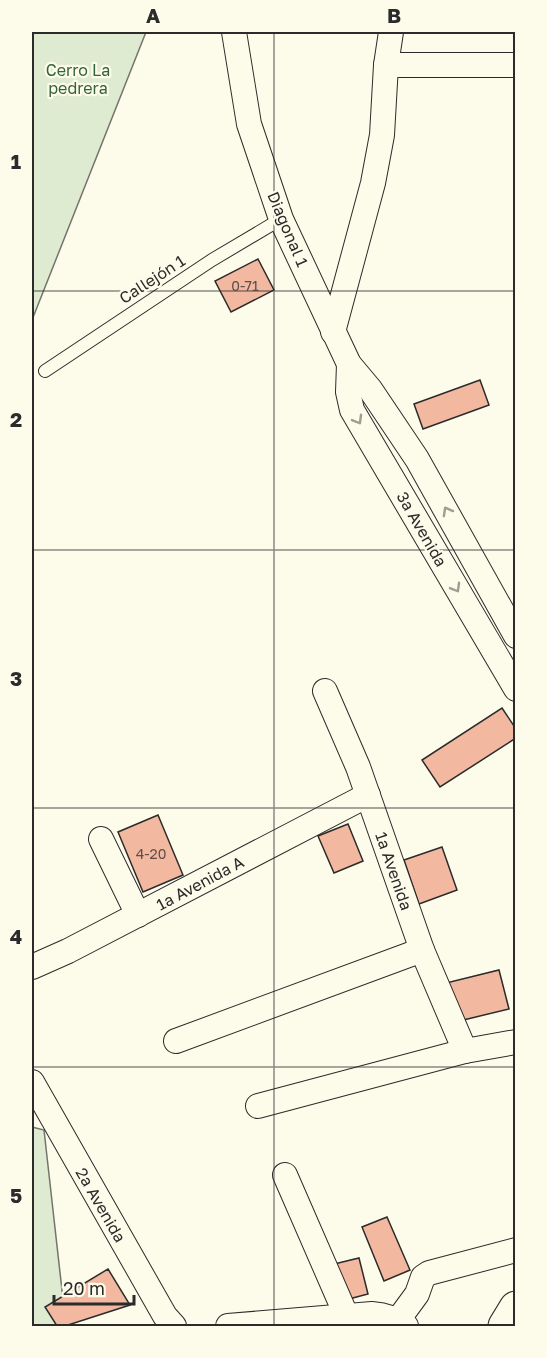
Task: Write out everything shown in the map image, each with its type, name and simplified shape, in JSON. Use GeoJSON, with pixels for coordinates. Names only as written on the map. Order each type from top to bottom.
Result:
{"type":"FeatureCollection","features":[{"type":"Feature","properties":{"kind":"street","name":"Diagonal 1"},"geometry":{"type":"LineString","coordinates":[[234,32],[249,124],[281,219],[333,332]]}},
{"type":"Feature","properties":{"kind":"street"},"geometry":{"type":"LineString","coordinates":[[333,332],[373,183],[381,144],[386,65],[392,32]]}},
{"type":"Feature","properties":{"kind":"street"},"geometry":{"type":"LineString","coordinates":[[386,65],[516,65]]}},
{"type":"Feature","properties":{"kind":"street","name":"3a Avenida"},"geometry":{"type":"LineString","coordinates":[[333,332],[349,364],[370,389],[417,459],[516,636]]}},
{"type":"Feature","properties":{"kind":"street","name":"3a Avenida"},"geometry":{"type":"LineString","coordinates":[[349,364],[348,392],[352,410],[516,689]]}},
{"type":"Feature","properties":{"kind":"street","name":"1a Avenida"},"geometry":{"type":"LineString","coordinates":[[325,691],[368,795],[422,950],[465,1051]]}},
{"type":"Feature","properties":{"kind":"street","name":"1a Avenida A"},"geometry":{"type":"LineString","coordinates":[[32,968],[368,795]]}},
{"type":"Feature","properties":{"kind":"street"},"geometry":{"type":"LineString","coordinates":[[101,839],[138,915]]}},
{"type":"Feature","properties":{"kind":"street"},"geometry":{"type":"LineString","coordinates":[[176,1041],[422,950]]}},
{"type":"Feature","properties":{"kind":"street"},"geometry":{"type":"LineString","coordinates":[[258,1106],[465,1051],[516,1042]]}},
{"type":"Feature","properties":{"kind":"street","name":"2a Avenida"},"geometry":{"type":"LineString","coordinates":[[32,1082],[165,1316],[174,1326]]}},
{"type":"Feature","properties":{"kind":"street"},"geometry":{"type":"LineString","coordinates":[[285,1175],[346,1315]]}},
{"type":"Feature","properties":{"kind":"street"},"geometry":{"type":"LineString","coordinates":[[228,1326],[346,1315],[384,1315],[402,1323],[423,1277],[429,1273],[516,1250]]}},
{"type":"Feature","properties":{"kind":"street"},"geometry":{"type":"LineString","coordinates":[[505,1326],[516,1308]]}},
{"type":"Feature","properties":{"kind":"lane","name":"Callejón 1"},"geometry":{"type":"LineString","coordinates":[[45,371],[212,260],[281,219]]}},
{"type":"Feature","properties":{"kind":"green space","name":"Cerro La pedrera"},"geometry":{"type":"Polygon","coordinates":[[[32,32],[146,32],[32,320],[32,32]]]}},
{"type":"Feature","properties":{"kind":"green space"},"geometry":{"type":"Polygon","coordinates":[[[32,1127],[44,1130],[66,1326],[32,1326],[32,1127]]]}},
{"type":"Feature","properties":{"kind":"building"},"geometry":{"type":"Polygon","coordinates":[[[258,259],[274,290],[231,312],[215,281],[258,259]]]}},
{"type":"Feature","properties":{"kind":"building"},"geometry":{"type":"Polygon","coordinates":[[[480,380],[489,405],[423,429],[414,404],[480,380]]]}},
{"type":"Feature","properties":{"kind":"building"},"geometry":{"type":"Polygon","coordinates":[[[502,708],[516,729],[516,738],[440,787],[422,760],[502,708]]]}},
{"type":"Feature","properties":{"kind":"building"},"geometry":{"type":"Polygon","coordinates":[[[158,815],[183,875],[143,892],[118,832],[158,815]]]}},
{"type":"Feature","properties":{"kind":"building"},"geometry":{"type":"Polygon","coordinates":[[[348,824],[363,861],[334,873],[318,836],[348,824]]]}},
{"type":"Feature","properties":{"kind":"building"},"geometry":{"type":"Polygon","coordinates":[[[442,847],[457,890],[419,904],[404,860],[442,847]]]}},
{"type":"Feature","properties":{"kind":"building"},"geometry":{"type":"Polygon","coordinates":[[[499,970],[509,1009],[455,1022],[446,983],[499,970]]]}},
{"type":"Feature","properties":{"kind":"building"},"geometry":{"type":"Polygon","coordinates":[[[387,1217],[410,1270],[384,1281],[362,1227],[387,1217]]]}},
{"type":"Feature","properties":{"kind":"building"},"geometry":{"type":"Polygon","coordinates":[[[359,1258],[368,1294],[345,1300],[330,1265],[359,1258]]]}},
{"type":"Feature","properties":{"kind":"building"},"geometry":{"type":"Polygon","coordinates":[[[108,1269],[130,1305],[65,1326],[57,1326],[45,1307],[108,1269]]]}}]}
